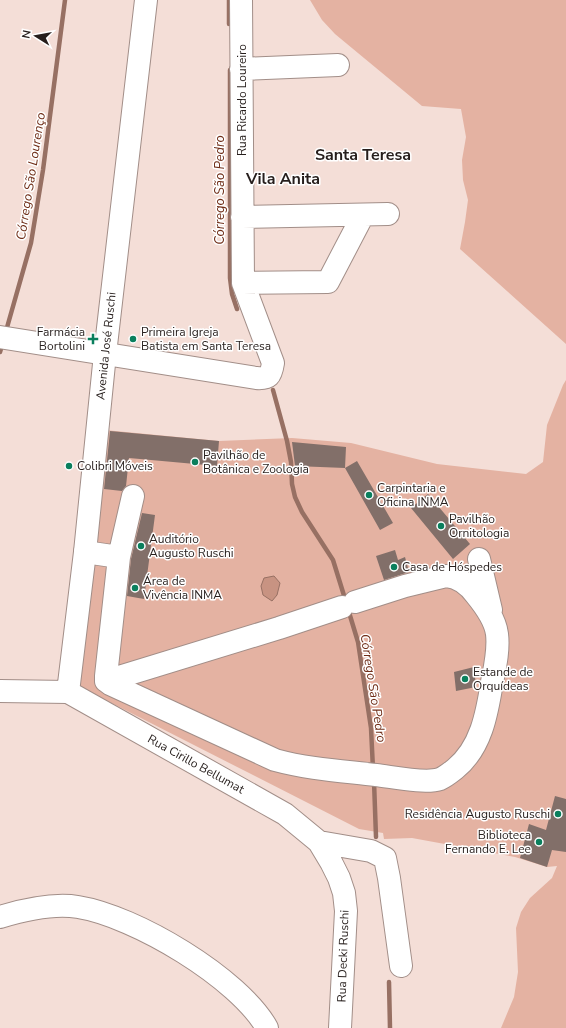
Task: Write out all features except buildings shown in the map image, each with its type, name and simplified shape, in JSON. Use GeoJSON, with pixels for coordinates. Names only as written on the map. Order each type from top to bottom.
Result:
{"type":"FeatureCollection","features":[{"type":"Feature","properties":{"kind":"street","name":"Avenida José Ruschi"},"geometry":{"type":"LineString","coordinates":[[68,692],[146,0]]}},
{"type":"Feature","properties":{"kind":"street","name":"Rua Ricardo Loureiro"},"geometry":{"type":"LineString","coordinates":[[105,354],[262,378],[269,376],[272,372],[273,363],[243,283],[241,0]]}},
{"type":"Feature","properties":{"kind":"street"},"geometry":{"type":"LineString","coordinates":[[241,68],[338,65]]}},
{"type":"Feature","properties":{"kind":"street"},"geometry":{"type":"LineString","coordinates":[[242,217],[388,214]]}},
{"type":"Feature","properties":{"kind":"street"},"geometry":{"type":"LineString","coordinates":[[243,283],[328,282],[363,215]]}},
{"type":"Feature","properties":{"kind":"street"},"geometry":{"type":"LineString","coordinates":[[6,338],[105,354]]}},
{"type":"Feature","properties":{"kind":"street"},"geometry":{"type":"LineString","coordinates":[[106,681],[112,612],[119,557],[133,496]]}},
{"type":"Feature","properties":{"kind":"street"},"geometry":{"type":"LineString","coordinates":[[84,552],[119,557]]}},
{"type":"Feature","properties":{"kind":"street"},"geometry":{"type":"LineString","coordinates":[[106,681],[275,760],[294,766],[429,782],[440,779],[462,764],[471,751],[482,730],[489,703],[497,654],[497,635],[479,559]]}},
{"type":"Feature","properties":{"kind":"street"},"geometry":{"type":"LineString","coordinates":[[106,681],[272,630],[405,586],[446,576],[458,578],[472,590],[494,623]]}},
{"type":"Feature","properties":{"kind":"street"},"geometry":{"type":"LineString","coordinates":[[0,691],[68,692]]}},
{"type":"Feature","properties":{"kind":"street","name":"Rua Cirillo Bellumat"},"geometry":{"type":"LineString","coordinates":[[68,692],[285,814],[319,842]]}},
{"type":"Feature","properties":{"kind":"street"},"geometry":{"type":"LineString","coordinates":[[319,842],[371,851],[384,858],[389,878],[402,966]]}},
{"type":"Feature","properties":{"kind":"street","name":"Rua Decki Ruschi"},"geometry":{"type":"LineString","coordinates":[[319,842],[339,878],[344,893],[346,911],[340,1028]]}},
{"type":"Feature","properties":{"kind":"street"},"geometry":{"type":"LineString","coordinates":[[0,917],[16,912],[59,905],[78,907],[130,923],[158,937],[220,979],[252,1007],[267,1028]]}},
{"type":"Feature","properties":{"kind":"shaded area"},"geometry":{"type":"Polygon","coordinates":[[[310,0],[566,0],[566,344],[460,249],[468,200],[463,180],[462,160],[466,137],[461,109],[422,106],[335,34],[322,20],[310,0]]]}},
{"type":"Feature","properties":{"kind":"shaded area"},"geometry":{"type":"Polygon","coordinates":[[[566,380],[566,1028],[501,1028],[514,997],[518,972],[516,928],[521,912],[530,898],[552,878],[557,866],[547,867],[515,857],[412,838],[384,839],[383,833],[359,829],[76,685],[105,430],[219,441],[292,438],[351,443],[437,464],[526,474],[543,462],[547,425],[566,380]]]}},
{"type":"Feature","properties":{"kind":"shaded area"},"geometry":{"type":"Polygon","coordinates":[[[274,576],[280,583],[277,595],[272,601],[263,595],[261,586],[264,578],[274,576]]]}},
{"type":"Feature","properties":{"kind":"waterway","name":"Córrego São Lourenço"},"geometry":{"type":"LineString","coordinates":[[6,331],[31,243],[43,170],[65,0]]}},
{"type":"Feature","properties":{"kind":"waterway","name":"Córrego São Pedro"},"geometry":{"type":"LineString","coordinates":[[229,0],[229,24]]}},
{"type":"Feature","properties":{"kind":"waterway","name":"Córrego São Pedro"},"geometry":{"type":"LineString","coordinates":[[230,70],[230,278],[232,294],[237,309]]}},
{"type":"Feature","properties":{"kind":"waterway","name":"Córrego São Lourenço"},"geometry":{"type":"LineString","coordinates":[[0,352],[3,342]]}},
{"type":"Feature","properties":{"kind":"waterway","name":"Córrego São Pedro"},"geometry":{"type":"LineString","coordinates":[[273,390],[287,441],[295,497],[302,512],[333,560],[346,602]]}},
{"type":"Feature","properties":{"kind":"waterway","name":"Córrego São Pedro"},"geometry":{"type":"LineString","coordinates":[[348,609],[358,642],[371,728],[373,769]]}},
{"type":"Feature","properties":{"kind":"waterway","name":"Córrego São Pedro"},"geometry":{"type":"LineString","coordinates":[[374,781],[376,837]]}},
{"type":"Feature","properties":{"kind":"waterway","name":"Córrego São Pedro"},"geometry":{"type":"LineString","coordinates":[[389,982],[390,1028]]}},
{"type":"Feature","properties":{"kind":"place","name":"Farmácia Bortolini"},"geometry":{"type":"Point","coordinates":[93,339]}},
{"type":"Feature","properties":{"kind":"place","name":"Primeira Igreja Batista em Santa Teresa"},"geometry":{"type":"Point","coordinates":[133,339]}},
{"type":"Feature","properties":{"kind":"place","name":"Pavilhão de Botânica e Zoologia"},"geometry":{"type":"Point","coordinates":[195,462]}},
{"type":"Feature","properties":{"kind":"place","name":"Colibri Móveis"},"geometry":{"type":"Point","coordinates":[69,466]}},
{"type":"Feature","properties":{"kind":"place","name":"Carpintaria e Oficina INMA"},"geometry":{"type":"Point","coordinates":[369,495]}},
{"type":"Feature","properties":{"kind":"place","name":"Pavilhão Ornitologia"},"geometry":{"type":"Point","coordinates":[441,526]}},
{"type":"Feature","properties":{"kind":"place","name":"Auditório Augusto Ruschi"},"geometry":{"type":"Point","coordinates":[141,546]}},
{"type":"Feature","properties":{"kind":"place","name":"Casa de Hóspedes"},"geometry":{"type":"Point","coordinates":[394,567]}},
{"type":"Feature","properties":{"kind":"place","name":"Área de Vivência INMA"},"geometry":{"type":"Point","coordinates":[135,588]}},
{"type":"Feature","properties":{"kind":"place","name":"Estande de Orquídeas"},"geometry":{"type":"Point","coordinates":[465,679]}},
{"type":"Feature","properties":{"kind":"place","name":"Residência Augusto Ruschi"},"geometry":{"type":"Point","coordinates":[558,814]}},
{"type":"Feature","properties":{"kind":"place","name":"Biblioteca Fernando E. Lee"},"geometry":{"type":"Point","coordinates":[539,842]}},
{"type":"Feature","properties":{"kind":"district","name":"Santa Teresa"},"geometry":{"type":"Point","coordinates":[363,154]}},
{"type":"Feature","properties":{"kind":"district","name":"Vila Anita"},"geometry":{"type":"Point","coordinates":[283,178]}}]}
